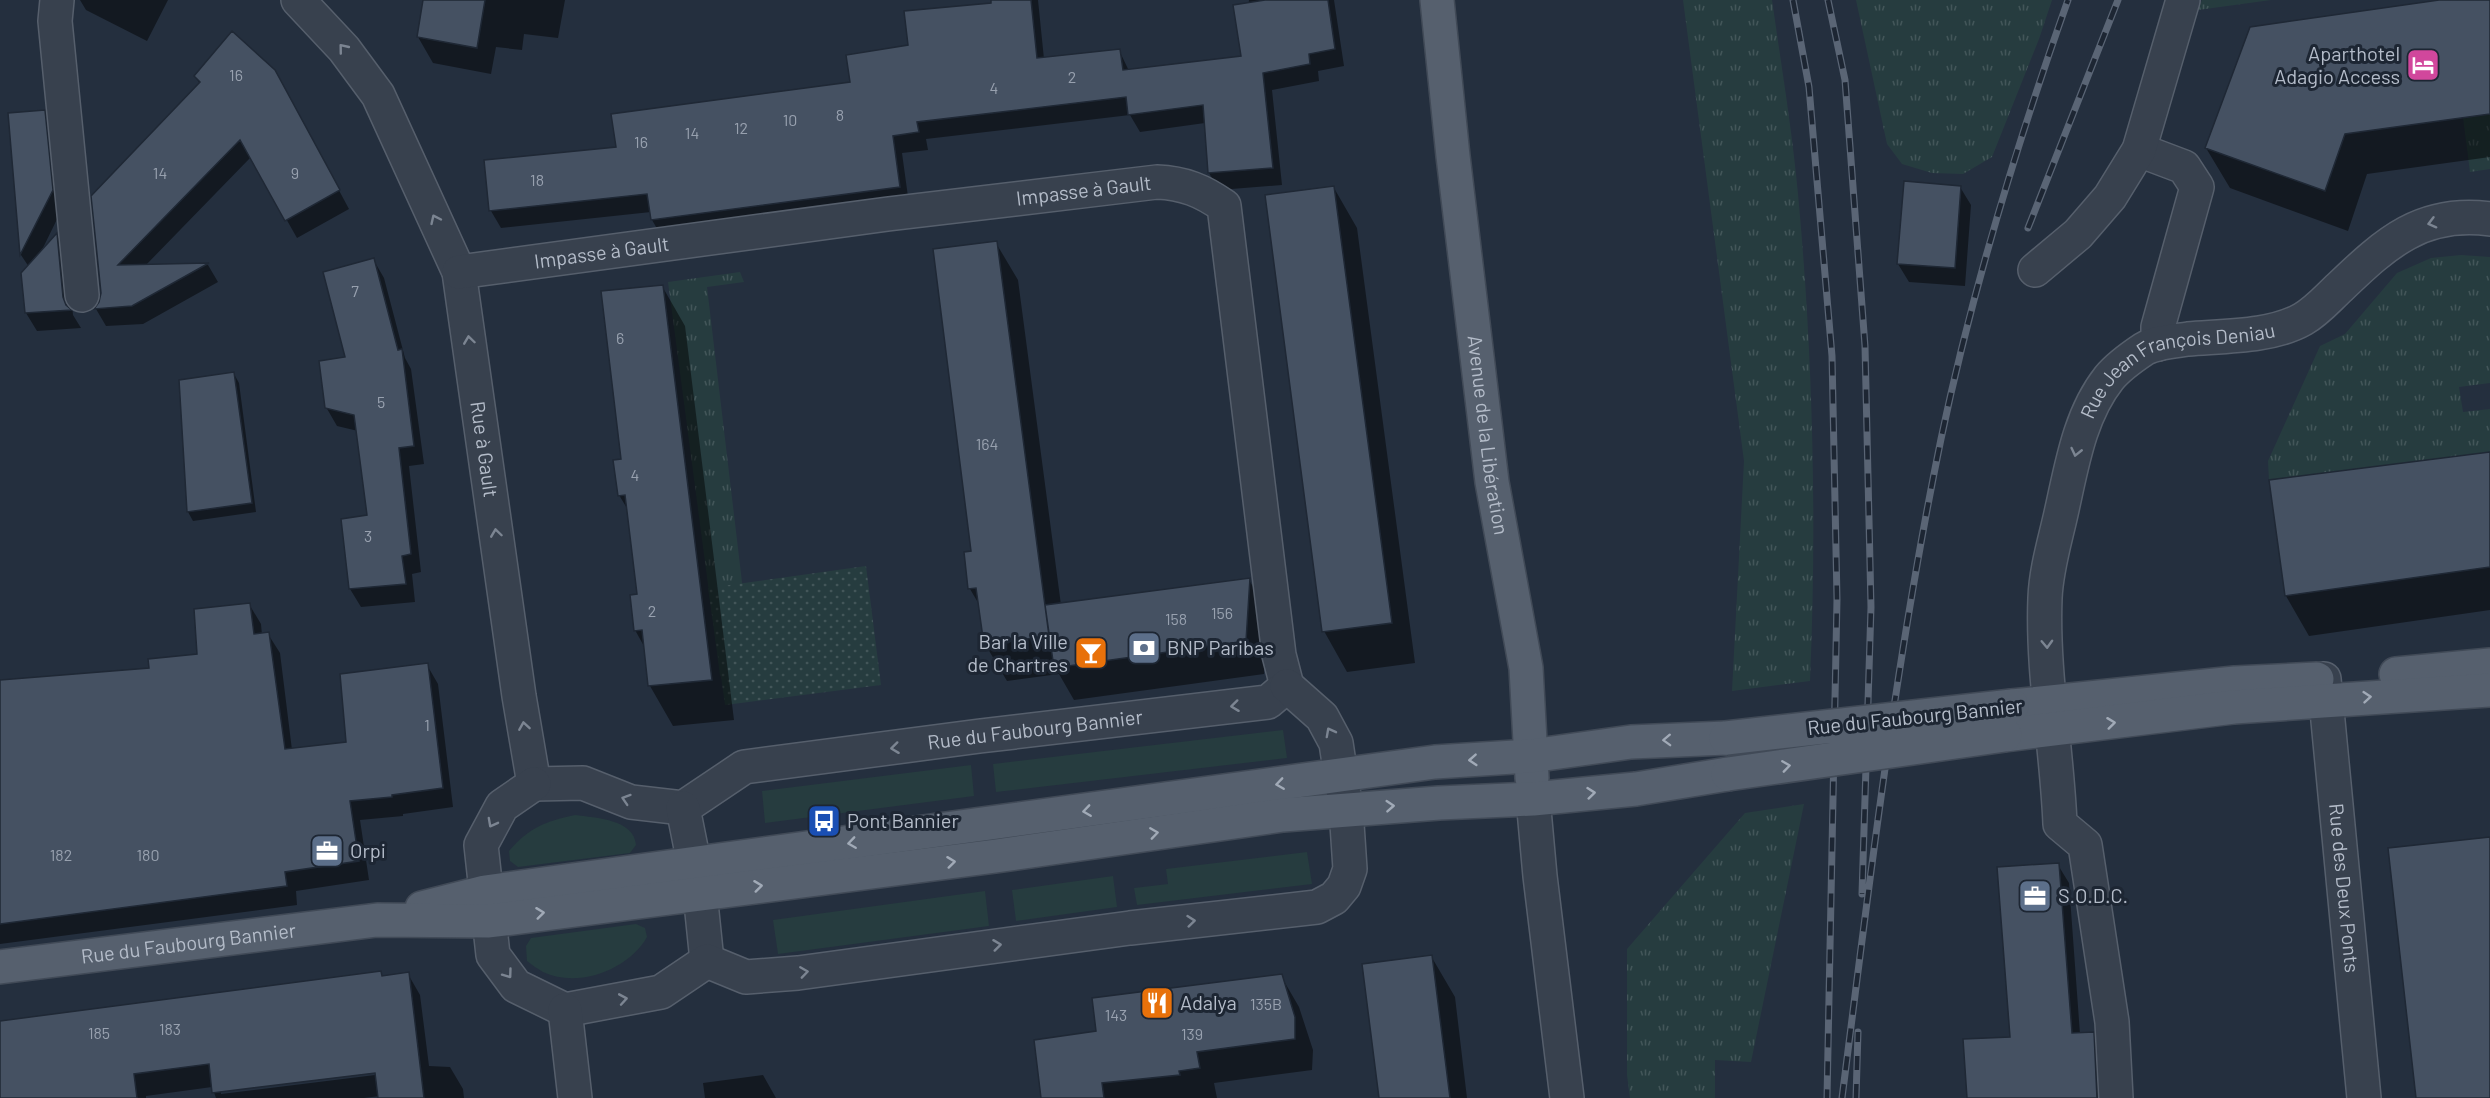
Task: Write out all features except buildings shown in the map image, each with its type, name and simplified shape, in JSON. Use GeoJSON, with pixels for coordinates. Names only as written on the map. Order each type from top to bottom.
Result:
{"type":"FeatureCollection","features":[{"type":"Feature","properties":{"kind":"main road","name":"Avenue de la Libération"},"geometry":{"type":"LineString","coordinates":[[1424,0],[1444,72]]}},
{"type":"Feature","properties":{"kind":"main road","name":"Avenue de la Libération"},"geometry":{"type":"LineString","coordinates":[[1437,0],[1492,482],[1526,668],[1533,799]]}},
{"type":"Feature","properties":{"kind":"main road","name":"Rue du Faubourg Bannier"},"geometry":{"type":"LineString","coordinates":[[0,967],[697,879],[1435,762],[1532,756],[1631,742],[2234,707],[2325,690],[2490,665]]}},
{"type":"Feature","properties":{"kind":"main road","name":"Rue du Faubourg Bannier"},"geometry":{"type":"LineString","coordinates":[[2325,690],[2490,690]]}},
{"type":"Feature","properties":{"kind":"main road","name":"Rue du Faubourg Bannier"},"geometry":{"type":"LineString","coordinates":[[697,879],[996,856],[1283,815],[1346,809],[1533,799],[1636,789],[2008,721]]}},
{"type":"Feature","properties":{"kind":"street"},"geometry":{"type":"LineString","coordinates":[[57,0],[55,21],[82,295]]}},
{"type":"Feature","properties":{"kind":"street","name":"Rue à Gault"},"geometry":{"type":"LineString","coordinates":[[298,0],[344,49],[378,95],[459,272],[519,696],[534,783]]}},
{"type":"Feature","properties":{"kind":"street"},"geometry":{"type":"LineString","coordinates":[[2035,270],[2078,234],[2110,197],[2139,150],[2183,0]]}},
{"type":"Feature","properties":{"kind":"street"},"geometry":{"type":"LineString","coordinates":[[2139,150],[2184,167],[2197,187],[2158,327],[2158,344]]}},
{"type":"Feature","properties":{"kind":"street","name":"Impasse à Gault"},"geometry":{"type":"LineString","coordinates":[[459,272],[900,213],[1157,182],[1178,183],[1206,193],[1224,207],[1279,655],[1287,686]]}},
{"type":"Feature","properties":{"kind":"street","name":"Rue Jean François Deniau"},"geometry":{"type":"LineString","coordinates":[[2116,1098],[2112,1022],[2085,845],[2060,824],[2058,774],[2051,716],[2045,598],[2048,572],[2080,436],[2109,378],[2130,359],[2147,348],[2158,344],[2289,327],[2309,315],[2387,245],[2415,228],[2447,219],[2490,219]]}},
{"type":"Feature","properties":{"kind":"street"},"geometry":{"type":"LineString","coordinates":[[707,961],[746,977],[777,975],[1130,928],[1317,908],[1334,898],[1344,886],[1350,869],[1346,809],[1336,744],[1322,717],[1287,686]]}},
{"type":"Feature","properties":{"kind":"street","name":"Rue du Faubourg Bannier"},"geometry":{"type":"LineString","coordinates":[[684,808],[744,767],[1268,702],[1287,686]]}},
{"type":"Feature","properties":{"kind":"street","name":"Rue des Deux Ponts"},"geometry":{"type":"LineString","coordinates":[[2325,690],[2364,1098]]}},
{"type":"Feature","properties":{"kind":"street"},"geometry":{"type":"LineString","coordinates":[[534,783],[583,783],[631,802],[684,808],[697,879],[707,961],[661,992],[566,1010],[516,986],[493,955],[482,845],[502,806],[534,783]]}},
{"type":"Feature","properties":{"kind":"street"},"geometry":{"type":"LineString","coordinates":[[1533,799],[1567,1098]]}},
{"type":"Feature","properties":{"kind":"street"},"geometry":{"type":"LineString","coordinates":[[566,1010],[575,1098]]}},
{"type":"Feature","properties":{"kind":"green space"},"geometry":{"type":"Polygon","coordinates":[[[1683,0],[1772,0],[1796,170],[1807,315],[1813,499],[1810,681],[1732,691],[1744,461],[1683,0]]]}},
{"type":"Feature","properties":{"kind":"green space"},"geometry":{"type":"Polygon","coordinates":[[[1856,0],[2052,0],[1992,157],[1963,174],[1932,173],[1902,164],[1887,144],[1856,0]]]}},
{"type":"Feature","properties":{"kind":"green space"},"geometry":{"type":"Polygon","coordinates":[[[2202,0],[2271,0],[2198,10],[2202,0]]]}},
{"type":"Feature","properties":{"kind":"green space"},"geometry":{"type":"Polygon","coordinates":[[[2490,114],[2490,169],[2470,172],[2463,118],[2490,114]]]}},
{"type":"Feature","properties":{"kind":"green space"},"geometry":{"type":"Polygon","coordinates":[[[2461,255],[2490,257],[2490,383],[2459,387],[2463,412],[2490,409],[2490,452],[2269,480],[2268,461],[2320,346],[2345,334],[2397,273],[2431,258],[2461,255]]]}},
{"type":"Feature","properties":{"kind":"green space"},"geometry":{"type":"Polygon","coordinates":[[[740,272],[744,282],[707,287],[751,658],[747,672],[720,676],[668,282],[740,272]]]}},
{"type":"Feature","properties":{"kind":"green space"},"geometry":{"type":"Polygon","coordinates":[[[866,566],[881,685],[725,705],[708,588],[866,566]]]}},
{"type":"Feature","properties":{"kind":"green space"},"geometry":{"type":"Polygon","coordinates":[[[1283,730],[1287,758],[996,792],[993,764],[1283,730]]]}},
{"type":"Feature","properties":{"kind":"green space"},"geometry":{"type":"Polygon","coordinates":[[[971,765],[974,796],[765,823],[762,791],[971,765]]]}},
{"type":"Feature","properties":{"kind":"green space"},"geometry":{"type":"Polygon","coordinates":[[[1804,804],[1751,1062],[1715,1060],[1715,1098],[1630,1098],[1627,1075],[1627,949],[1745,813],[1804,804]]]}},
{"type":"Feature","properties":{"kind":"green space"},"geometry":{"type":"Polygon","coordinates":[[[575,815],[613,821],[629,830],[634,836],[636,845],[630,853],[518,867],[510,861],[509,851],[531,831],[546,823],[575,815]]]}},
{"type":"Feature","properties":{"kind":"green space"},"geometry":{"type":"Polygon","coordinates":[[[1307,852],[1312,884],[1137,905],[1134,888],[1168,884],[1166,869],[1307,852]]]}},
{"type":"Feature","properties":{"kind":"green space"},"geometry":{"type":"Polygon","coordinates":[[[1113,876],[1117,907],[1016,921],[1012,890],[1113,876]]]}},
{"type":"Feature","properties":{"kind":"green space"},"geometry":{"type":"Polygon","coordinates":[[[985,891],[989,926],[778,954],[773,920],[985,891]]]}},
{"type":"Feature","properties":{"kind":"green space"},"geometry":{"type":"Polygon","coordinates":[[[636,924],[645,928],[647,937],[628,958],[602,973],[587,977],[557,977],[543,972],[527,961],[526,946],[531,938],[636,924]]]}},
{"type":"Feature","properties":{"kind":"railway"},"geometry":{"type":"LineString","coordinates":[[1793,0],[1809,87],[1832,356],[1837,599],[1827,1098]]}},
{"type":"Feature","properties":{"kind":"railway"},"geometry":{"type":"LineString","coordinates":[[1828,0],[1845,80],[1865,346],[1871,607],[1862,894]]}},
{"type":"Feature","properties":{"kind":"railway"},"geometry":{"type":"LineString","coordinates":[[1842,1098],[1897,685],[1941,439],[1981,273],[2031,108],[2068,0]]}},
{"type":"Feature","properties":{"kind":"railway"},"geometry":{"type":"LineString","coordinates":[[2028,228],[2118,0]]}},
{"type":"Feature","properties":{"kind":"railway"},"geometry":{"type":"LineString","coordinates":[[1856,1098],[1858,1032]]}},
{"type":"Feature","properties":{"kind":"place","name":"Aparthotel Adagio Access"},"geometry":{"type":"Point","coordinates":[2423,65]}},
{"type":"Feature","properties":{"kind":"place","name":"BNP Paribas"},"geometry":{"type":"Point","coordinates":[1144,648]}},
{"type":"Feature","properties":{"kind":"place","name":"Bar la Ville de Chartres"},"geometry":{"type":"Point","coordinates":[1091,653]}},
{"type":"Feature","properties":{"kind":"place","name":"Pont Bannier"},"geometry":{"type":"Point","coordinates":[824,821]}},
{"type":"Feature","properties":{"kind":"place","name":"Orpi"},"geometry":{"type":"Point","coordinates":[327,851]}},
{"type":"Feature","properties":{"kind":"place","name":"S.O.D.C."},"geometry":{"type":"Point","coordinates":[2035,896]}},
{"type":"Feature","properties":{"kind":"place","name":"Adalya"},"geometry":{"type":"Point","coordinates":[1157,1003]}}]}
